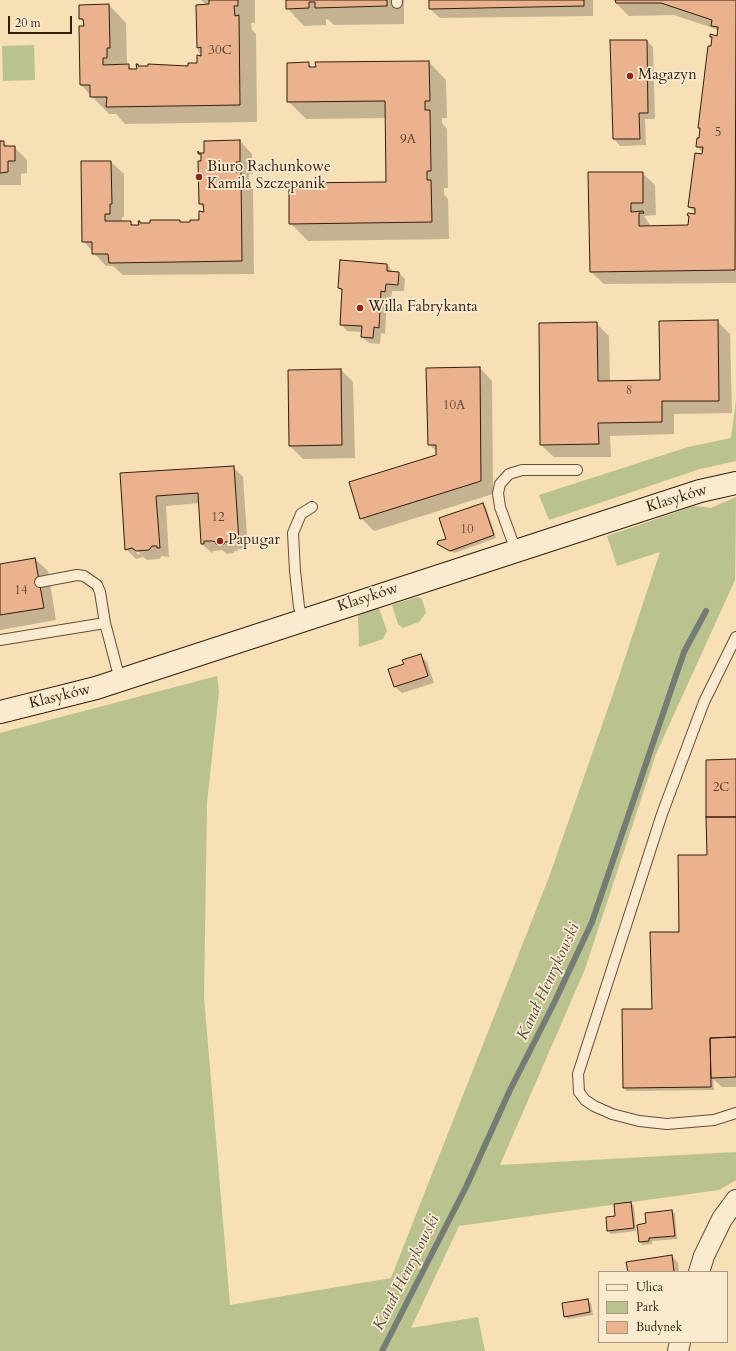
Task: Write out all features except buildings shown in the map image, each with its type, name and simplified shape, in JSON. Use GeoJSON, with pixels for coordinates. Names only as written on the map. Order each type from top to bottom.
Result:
{"type":"FeatureCollection","features":[{"type":"Feature","properties":{"kind":"street","name":"Klasyków"},"geometry":{"type":"LineString","coordinates":[[0,712],[96,688],[303,619],[700,491],[736,482]]}},
{"type":"Feature","properties":{"kind":"street"},"geometry":{"type":"LineString","coordinates":[[699,1271],[704,1256],[722,1219],[736,1200]]}},
{"type":"Feature","properties":{"kind":"lane"},"geometry":{"type":"LineString","coordinates":[[516,551],[500,507],[498,493],[500,484],[509,474],[522,470],[577,470]]}},
{"type":"Feature","properties":{"kind":"lane"},"geometry":{"type":"LineString","coordinates":[[303,619],[299,607],[293,533],[301,514],[312,508]]}},
{"type":"Feature","properties":{"kind":"lane"},"geometry":{"type":"LineString","coordinates":[[40,582],[77,575],[91,580],[100,592],[105,623],[120,680]]}},
{"type":"Feature","properties":{"kind":"lane"},"geometry":{"type":"LineString","coordinates":[[0,640],[105,623]]}},
{"type":"Feature","properties":{"kind":"lane"},"geometry":{"type":"LineString","coordinates":[[736,637],[704,702],[662,814],[578,1074],[579,1092],[585,1100],[612,1114],[640,1122],[667,1124],[714,1120],[736,1113]]}},
{"type":"Feature","properties":{"kind":"green space"},"geometry":{"type":"Polygon","coordinates":[[[34,45],[35,80],[3,81],[2,46],[34,45]]]}},
{"type":"Feature","properties":{"kind":"green space"},"geometry":{"type":"Polygon","coordinates":[[[736,400],[736,461],[700,469],[549,520],[539,495],[688,447],[731,438],[736,400]]]}},
{"type":"Feature","properties":{"kind":"green space"},"geometry":{"type":"Polygon","coordinates":[[[736,497],[735,580],[656,754],[585,969],[500,1165],[736,1152],[736,1180],[719,1190],[459,1226],[411,1328],[478,1317],[485,1351],[0,1351],[0,733],[217,676],[219,692],[207,803],[204,997],[230,1305],[391,1278],[549,877],[615,688],[660,552],[617,566],[607,536],[694,506],[711,508],[736,497]]]}},
{"type":"Feature","properties":{"kind":"green space"},"geometry":{"type":"Polygon","coordinates":[[[417,597],[422,599],[426,613],[419,622],[403,628],[398,624],[392,605],[417,597]]]}},
{"type":"Feature","properties":{"kind":"green space"},"geometry":{"type":"Polygon","coordinates":[[[379,608],[387,631],[383,639],[359,647],[358,615],[379,608]]]}},
{"type":"Feature","properties":{"kind":"waterway","name":"Kanał Henrykowski"},"geometry":{"type":"LineString","coordinates":[[382,1351],[466,1187],[510,1090],[554,1003],[592,922],[684,652],[706,611]]}},
{"type":"Feature","properties":{"kind":"place","name":"Magazyn"},"geometry":{"type":"Point","coordinates":[630,76]}},
{"type":"Feature","properties":{"kind":"place","name":"Biuro Rachunkowe Kamila Szczepanik"},"geometry":{"type":"Point","coordinates":[199,177]}},
{"type":"Feature","properties":{"kind":"place","name":"Willa Fabrykanta"},"geometry":{"type":"Point","coordinates":[360,308]}},
{"type":"Feature","properties":{"kind":"place","name":"Papugar"},"geometry":{"type":"Point","coordinates":[220,541]}}]}
